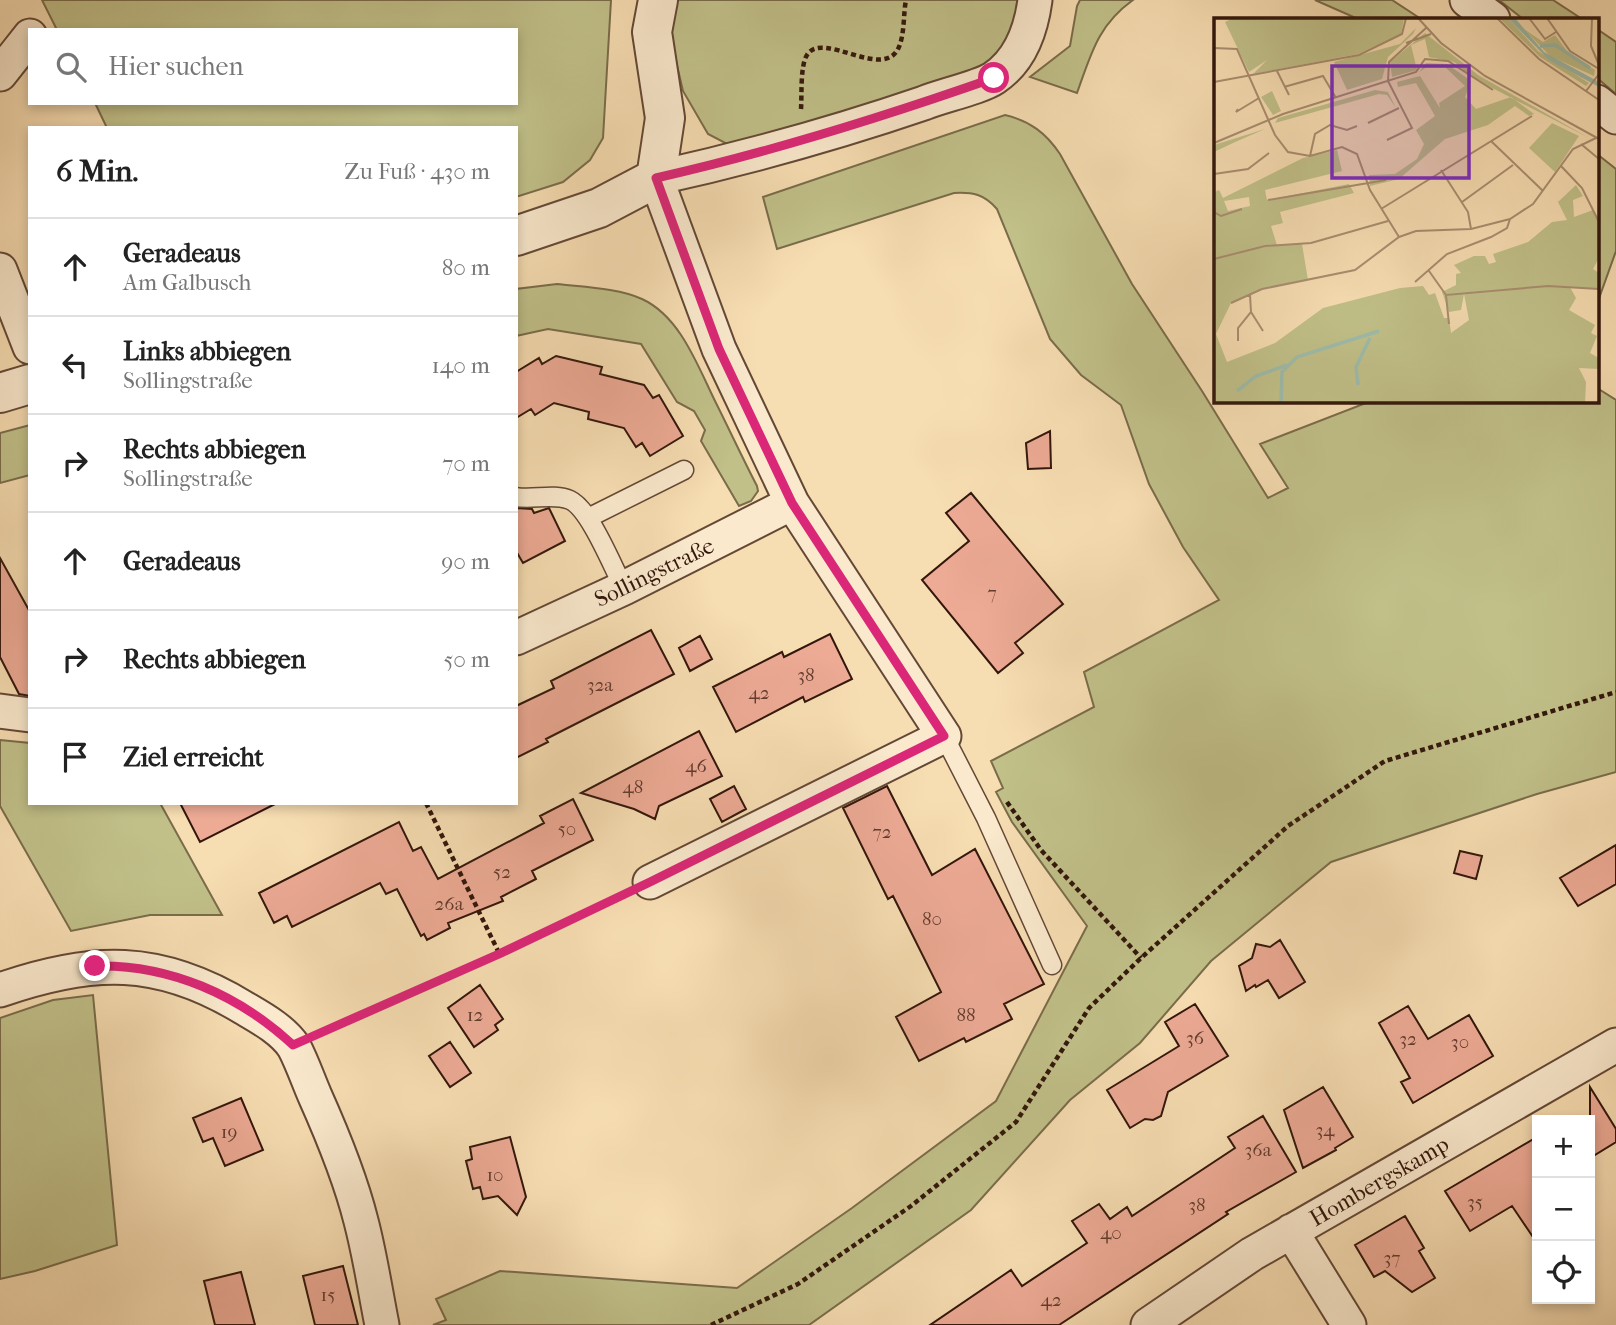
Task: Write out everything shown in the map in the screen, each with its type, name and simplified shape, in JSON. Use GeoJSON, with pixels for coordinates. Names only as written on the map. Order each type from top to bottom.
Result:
{"type":"FeatureCollection","features":[{"type":"Feature","properties":{"kind":"street"},"geometry":{"type":"LineString","coordinates":[[650,882],[944,736],[792,503],[719,349],[656,178],[665,118],[652,32],[658,0]]}},
{"type":"Feature","properties":{"kind":"street"},"geometry":{"type":"LineString","coordinates":[[518,235],[599,208],[656,178],[739,159],[801,141],[994,78],[1019,54],[1032,23],[1035,0]]}},
{"type":"Feature","properties":{"kind":"street"},"geometry":{"type":"LineString","coordinates":[[1467,0],[1492,18]]}},
{"type":"Feature","properties":{"kind":"street"},"geometry":{"type":"LineString","coordinates":[[0,74],[28,39]]}},
{"type":"Feature","properties":{"kind":"street"},"geometry":{"type":"LineString","coordinates":[[1598,103],[1616,117]]}},
{"type":"Feature","properties":{"kind":"street"},"geometry":{"type":"LineString","coordinates":[[0,270],[28,342]]}},
{"type":"Feature","properties":{"kind":"street"},"geometry":{"type":"LineString","coordinates":[[0,393],[28,385]]}},
{"type":"Feature","properties":{"kind":"street","name":"Sollingstraße"},"geometry":{"type":"LineString","coordinates":[[518,637],[624,588],[792,503]]}},
{"type":"Feature","properties":{"kind":"street"},"geometry":{"type":"LineString","coordinates":[[0,711],[28,715]]}},
{"type":"Feature","properties":{"kind":"street"},"geometry":{"type":"LineString","coordinates":[[0,990],[35,978],[95,966],[156,970],[222,994],[269,1023],[293,1045],[326,1121],[361,1219],[382,1325]]}},
{"type":"Feature","properties":{"kind":"street","name":"Hombergskamp"},"geometry":{"type":"LineString","coordinates":[[1148,1325],[1252,1254],[1616,1045]]}},
{"type":"Feature","properties":{"kind":"street"},"geometry":{"type":"LineString","coordinates":[[1291,1231],[1349,1325]]}},
{"type":"Feature","properties":{"kind":"lane"},"geometry":{"type":"LineString","coordinates":[[588,518],[684,470]]}},
{"type":"Feature","properties":{"kind":"lane"},"geometry":{"type":"LineString","coordinates":[[518,497],[571,500],[588,518],[624,588]]}},
{"type":"Feature","properties":{"kind":"lane"},"geometry":{"type":"LineString","coordinates":[[944,736],[986,818],[1052,965]]}},
{"type":"Feature","properties":{"kind":"path"},"geometry":{"type":"LineString","coordinates":[[801,141],[805,56],[812,49],[821,47],[877,60],[891,56],[900,47],[906,0]]}},
{"type":"Feature","properties":{"kind":"path"},"geometry":{"type":"LineString","coordinates":[[711,1325],[797,1283],[911,1206],[1016,1122],[1089,1008],[1288,826],[1385,761],[1616,692]]}},
{"type":"Feature","properties":{"kind":"path"},"geometry":{"type":"LineString","coordinates":[[1001,792],[1041,850],[1141,958]]}},
{"type":"Feature","properties":{"kind":"path"},"geometry":{"type":"LineString","coordinates":[[427,805],[499,954]]}},
{"type":"Feature","properties":{"kind":"path"},"geometry":{"type":"LineString","coordinates":[[293,1045],[499,954],[650,882]]}},
{"type":"Feature","properties":{"kind":"shaded area"},"geometry":{"type":"Polygon","coordinates":[[[42,0],[611,0],[603,138],[590,160],[563,182],[518,196],[518,126],[106,126],[96,105],[518,105],[518,28],[56,28],[42,0]]]}},
{"type":"Feature","properties":{"kind":"shaded area"},"geometry":{"type":"Polygon","coordinates":[[[672,0],[1020,0],[1006,52],[981,68],[746,147],[731,146],[708,134],[683,91],[671,40],[672,0]]]}},
{"type":"Feature","properties":{"kind":"shaded area"},"geometry":{"type":"Polygon","coordinates":[[[1080,0],[1133,0],[1111,20],[1097,41],[1077,93],[1030,77],[1070,46],[1080,0]]]}},
{"type":"Feature","properties":{"kind":"shaded area"},"geometry":{"type":"Polygon","coordinates":[[[1315,0],[1392,0],[1419,18],[1356,18],[1315,0]]]}},
{"type":"Feature","properties":{"kind":"shaded area"},"geometry":{"type":"Polygon","coordinates":[[[1499,0],[1553,0],[1580,18],[1522,18],[1499,0]]]}},
{"type":"Feature","properties":{"kind":"shaded area"},"geometry":{"type":"Polygon","coordinates":[[[1598,30],[1616,42],[1616,94],[1598,79],[1598,30]]]}},
{"type":"Feature","properties":{"kind":"shaded area"},"geometry":{"type":"Polygon","coordinates":[[[1005,115],[1037,129],[1060,154],[1132,284],[1268,498],[1288,488],[1260,444],[1368,402],[1598,402],[1598,389],[1616,400],[1616,772],[1537,794],[1331,862],[1211,961],[1140,1043],[1070,1100],[971,1210],[809,1325],[433,1325],[446,1320],[436,1299],[500,1271],[737,1288],[852,1208],[996,1101],[1087,926],[1012,822],[996,792],[1003,788],[991,761],[1094,707],[1084,672],[1219,600],[1183,547],[1149,484],[1121,405],[1081,375],[1050,339],[997,209],[992,204],[978,195],[954,193],[777,249],[763,197],[1005,115]]]}},
{"type":"Feature","properties":{"kind":"shaded area"},"geometry":{"type":"Polygon","coordinates":[[[1598,155],[1616,169],[1616,251],[1598,301],[1598,155]]]}},
{"type":"Feature","properties":{"kind":"shaded area"},"geometry":{"type":"Polygon","coordinates":[[[557,284],[600,288],[633,295],[656,307],[678,330],[695,359],[757,486],[758,491],[751,501],[739,506],[701,441],[705,430],[694,411],[677,402],[641,344],[548,329],[518,336],[518,289],[557,284]]]}},
{"type":"Feature","properties":{"kind":"shaded area"},"geometry":{"type":"Polygon","coordinates":[[[28,426],[28,476],[0,483],[0,433],[28,426]]]}},
{"type":"Feature","properties":{"kind":"shaded area"},"geometry":{"type":"Polygon","coordinates":[[[0,740],[28,743],[28,805],[161,805],[222,915],[150,915],[71,931],[0,806],[0,740]]]}},
{"type":"Feature","properties":{"kind":"shaded area"},"geometry":{"type":"Polygon","coordinates":[[[93,995],[117,1245],[0,1279],[0,1018],[53,1000],[93,995]]]}},
{"type":"Feature","properties":{"kind":"building"},"geometry":{"type":"Polygon","coordinates":[[[556,356],[602,367],[600,374],[644,385],[653,398],[659,395],[683,436],[650,456],[642,443],[636,447],[624,428],[588,419],[589,412],[554,403],[535,415],[531,409],[518,417],[518,371],[539,358],[542,364],[556,356]]]}},
{"type":"Feature","properties":{"kind":"building"},"geometry":{"type":"Polygon","coordinates":[[[1050,431],[1051,468],[1028,469],[1026,443],[1050,431]]]}},
{"type":"Feature","properties":{"kind":"building"},"geometry":{"type":"Polygon","coordinates":[[[971,493],[1063,604],[1015,643],[1023,653],[998,673],[922,580],[969,541],[946,513],[971,493]]]}},
{"type":"Feature","properties":{"kind":"building"},"geometry":{"type":"Polygon","coordinates":[[[518,508],[532,509],[534,513],[549,508],[565,541],[523,563],[518,554],[518,508]]]}},
{"type":"Feature","properties":{"kind":"building"},"geometry":{"type":"Polygon","coordinates":[[[0,558],[28,608],[28,696],[19,694],[0,657],[0,558]]]}},
{"type":"Feature","properties":{"kind":"building"},"geometry":{"type":"Polygon","coordinates":[[[651,630],[674,674],[546,739],[548,742],[518,757],[518,705],[554,688],[551,681],[651,630]]]}},
{"type":"Feature","properties":{"kind":"building"},"geometry":{"type":"Polygon","coordinates":[[[830,634],[852,679],[805,702],[803,697],[736,732],[713,687],[782,652],[784,657],[830,634]]]}},
{"type":"Feature","properties":{"kind":"building"},"geometry":{"type":"Polygon","coordinates":[[[700,636],[712,659],[690,671],[679,648],[700,636]]]}},
{"type":"Feature","properties":{"kind":"building"},"geometry":{"type":"Polygon","coordinates":[[[699,731],[722,776],[659,806],[655,819],[634,809],[581,793],[699,731]]]}},
{"type":"Feature","properties":{"kind":"building"},"geometry":{"type":"Polygon","coordinates":[[[734,786],[746,809],[722,822],[710,799],[734,786]]]}},
{"type":"Feature","properties":{"kind":"building"},"geometry":{"type":"Polygon","coordinates":[[[887,786],[932,875],[975,849],[1044,984],[1004,1004],[1012,1019],[966,1042],[964,1038],[919,1061],[896,1017],[941,992],[893,896],[888,899],[843,808],[887,786]]]}},
{"type":"Feature","properties":{"kind":"building"},"geometry":{"type":"Polygon","coordinates":[[[573,799],[593,840],[532,871],[536,879],[501,897],[503,901],[448,923],[450,928],[427,940],[424,934],[421,936],[397,889],[386,894],[380,883],[292,927],[287,916],[274,923],[259,893],[399,822],[413,851],[421,847],[438,879],[544,823],[540,816],[573,799]]]}},
{"type":"Feature","properties":{"kind":"building"},"geometry":{"type":"Polygon","coordinates":[[[181,805],[273,805],[200,842],[181,805]]]}},
{"type":"Feature","properties":{"kind":"building"},"geometry":{"type":"Polygon","coordinates":[[[1616,845],[1616,884],[1578,906],[1560,878],[1616,845]]]}},
{"type":"Feature","properties":{"kind":"building"},"geometry":{"type":"Polygon","coordinates":[[[1460,851],[1482,856],[1476,879],[1454,873],[1460,851]]]}},
{"type":"Feature","properties":{"kind":"building"},"geometry":{"type":"Polygon","coordinates":[[[1280,940],[1305,982],[1279,998],[1268,980],[1246,991],[1239,966],[1252,958],[1256,944],[1270,947],[1280,940]]]}},
{"type":"Feature","properties":{"kind":"building"},"geometry":{"type":"Polygon","coordinates":[[[480,985],[503,1019],[495,1025],[498,1030],[474,1047],[448,1008],[480,985]]]}},
{"type":"Feature","properties":{"kind":"building"},"geometry":{"type":"Polygon","coordinates":[[[1195,1004],[1228,1056],[1168,1092],[1161,1116],[1153,1120],[1145,1119],[1130,1128],[1107,1090],[1179,1046],[1165,1022],[1195,1004]]]}},
{"type":"Feature","properties":{"kind":"building"},"geometry":{"type":"Polygon","coordinates":[[[1408,1006],[1428,1039],[1469,1015],[1493,1056],[1413,1103],[1401,1082],[1410,1078],[1379,1023],[1408,1006]]]}},
{"type":"Feature","properties":{"kind":"building"},"geometry":{"type":"Polygon","coordinates":[[[450,1042],[471,1073],[450,1087],[429,1056],[450,1042]]]}},
{"type":"Feature","properties":{"kind":"building"},"geometry":{"type":"Polygon","coordinates":[[[1323,1087],[1353,1137],[1303,1168],[1284,1110],[1323,1087]]]}},
{"type":"Feature","properties":{"kind":"building"},"geometry":{"type":"Polygon","coordinates":[[[1590,1087],[1616,1129],[1616,1142],[1595,1155],[1595,1115],[1590,1115],[1590,1087]]]}},
{"type":"Feature","properties":{"kind":"building"},"geometry":{"type":"Polygon","coordinates":[[[241,1098],[263,1150],[225,1166],[213,1138],[203,1142],[193,1118],[241,1098]]]}},
{"type":"Feature","properties":{"kind":"building"},"geometry":{"type":"Polygon","coordinates":[[[1263,1116],[1296,1172],[1226,1212],[1228,1214],[1059,1325],[930,1325],[1011,1270],[1022,1286],[1087,1243],[1072,1221],[1099,1204],[1110,1219],[1127,1207],[1132,1216],[1235,1148],[1228,1137],[1263,1116]]]}},
{"type":"Feature","properties":{"kind":"building"},"geometry":{"type":"Polygon","coordinates":[[[510,1137],[526,1197],[517,1215],[498,1196],[483,1199],[480,1187],[473,1189],[466,1161],[472,1159],[470,1147],[510,1137]]]}},
{"type":"Feature","properties":{"kind":"building"},"geometry":{"type":"Polygon","coordinates":[[[1532,1140],[1532,1236],[1512,1206],[1470,1231],[1445,1191],[1532,1140]]]}},
{"type":"Feature","properties":{"kind":"building"},"geometry":{"type":"Polygon","coordinates":[[[1405,1216],[1424,1248],[1419,1251],[1435,1278],[1412,1292],[1385,1271],[1374,1277],[1355,1245],[1405,1216]]]}},
{"type":"Feature","properties":{"kind":"building"},"geometry":{"type":"Polygon","coordinates":[[[343,1266],[358,1325],[315,1325],[303,1276],[343,1266]]]}},
{"type":"Feature","properties":{"kind":"building"},"geometry":{"type":"Polygon","coordinates":[[[241,1272],[255,1325],[215,1325],[204,1281],[241,1272]]]}},
{"type":"Feature","properties":{"kind":"route"},"geometry":{"type":"LineString","coordinates":[[95,966],[156,970],[222,994],[269,1023],[293,1045],[499,954],[944,736],[792,503],[719,349],[656,178],[739,159],[801,141],[994,78]]}}]}
